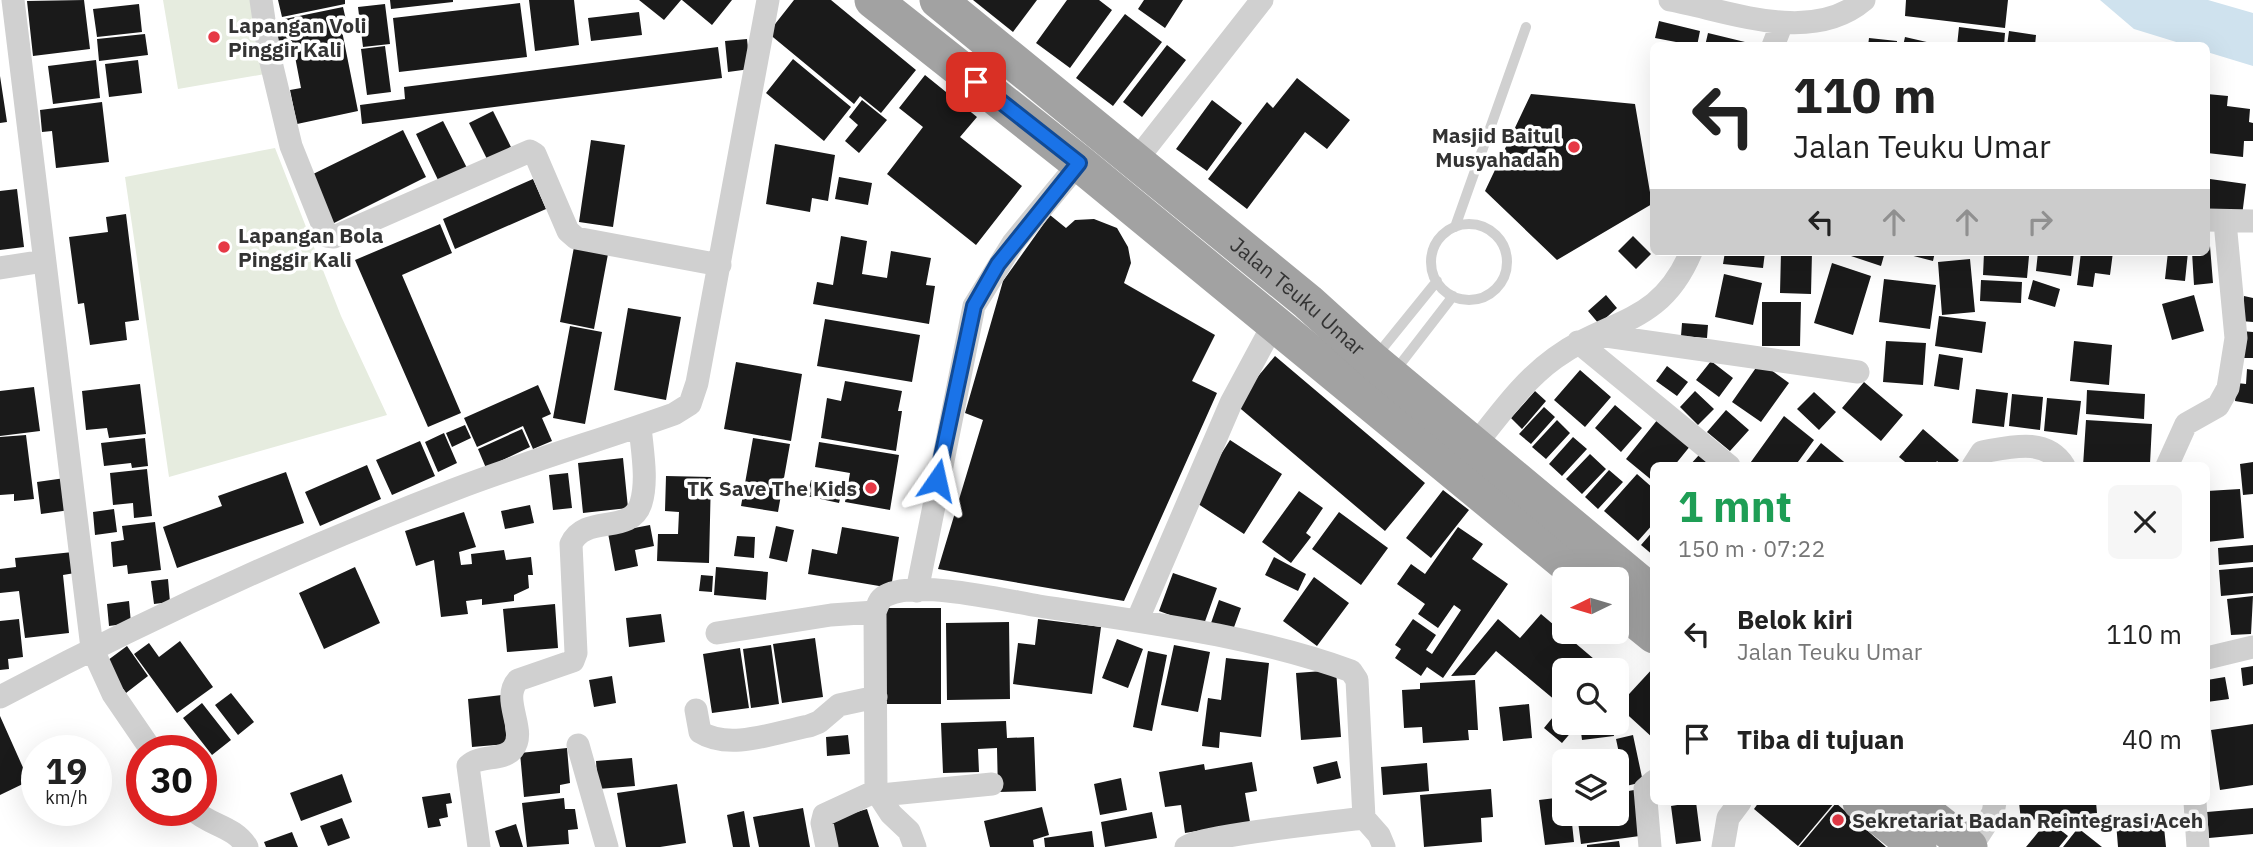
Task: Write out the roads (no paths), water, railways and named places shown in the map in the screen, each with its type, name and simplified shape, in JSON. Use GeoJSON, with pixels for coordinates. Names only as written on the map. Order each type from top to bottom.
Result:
{"type":"FeatureCollection","features":[{"type":"Feature","properties":{"kind":"highway","name":"Jalan Teuku Umar"},"geometry":{"type":"LineString","coordinates":[[873,0],[1079,163],[1569,567]]}},
{"type":"Feature","properties":{"kind":"highway","name":"Jalan Teuku Umar"},"geometry":{"type":"LineString","coordinates":[[938,0],[1134,163],[1308,302],[1381,368],[1650,592]]}},
{"type":"Feature","properties":{"kind":"highway"},"geometry":{"type":"LineString","coordinates":[[1629,615],[1650,632]]}},
{"type":"Feature","properties":{"kind":"highway"},"geometry":{"type":"LineString","coordinates":[[1865,805],[1917,847]]}},
{"type":"Feature","properties":{"kind":"highway"},"geometry":{"type":"LineString","coordinates":[[1916,805],[1970,847]]}},
{"type":"Feature","properties":{"kind":"street"},"geometry":{"type":"LineString","coordinates":[[13,0],[92,648],[113,694],[141,735]]}},
{"type":"Feature","properties":{"kind":"street"},"geometry":{"type":"LineString","coordinates":[[261,0],[268,54],[291,146],[327,236],[334,237],[530,151],[535,154],[568,231],[576,238],[720,265]]}},
{"type":"Feature","properties":{"kind":"street"},"geometry":{"type":"LineString","coordinates":[[0,697],[92,648],[267,569],[452,491],[674,414],[690,404],[697,383],[720,265],[768,0]]}},
{"type":"Feature","properties":{"kind":"street"},"geometry":{"type":"LineString","coordinates":[[1134,163],[1262,0]]}},
{"type":"Feature","properties":{"kind":"street"},"geometry":{"type":"LineString","coordinates":[[1670,0],[1711,4],[1782,23],[1827,19],[1842,14],[1864,0]]}},
{"type":"Feature","properties":{"kind":"street"},"geometry":{"type":"LineString","coordinates":[[1775,42],[1782,23]]}},
{"type":"Feature","properties":{"kind":"street"},"geometry":{"type":"LineString","coordinates":[[917,591],[974,306],[998,264],[1079,163]]}},
{"type":"Feature","properties":{"kind":"street"},"geometry":{"type":"LineString","coordinates":[[2169,462],[2186,424],[2218,406],[2228,388],[2236,338],[2216,221],[2253,221]]}},
{"type":"Feature","properties":{"kind":"street"},"geometry":{"type":"LineString","coordinates":[[1475,445],[1533,375],[1589,338],[1636,318],[1653,306],[1676,280],[1688,256]]}},
{"type":"Feature","properties":{"kind":"street"},"geometry":{"type":"LineString","coordinates":[[0,268],[44,261]]}},
{"type":"Feature","properties":{"kind":"street"},"geometry":{"type":"LineString","coordinates":[[1137,621],[1231,403],[1273,325]]}},
{"type":"Feature","properties":{"kind":"street"},"geometry":{"type":"LineString","coordinates":[[1589,338],[1858,372]]}},
{"type":"Feature","properties":{"kind":"street"},"geometry":{"type":"LineString","coordinates":[[1589,338],[1725,462]]}},
{"type":"Feature","properties":{"kind":"street"},"geometry":{"type":"LineString","coordinates":[[479,847],[468,766],[475,759],[505,755],[515,747],[517,735],[511,702],[513,686],[518,680],[573,661],[576,653],[571,544],[579,532],[630,519],[638,511],[644,481],[640,426]]}},
{"type":"Feature","properties":{"kind":"street"},"geometry":{"type":"LineString","coordinates":[[1976,462],[1982,452],[2036,446],[2054,452],[2061,462]]}},
{"type":"Feature","properties":{"kind":"street"},"geometry":{"type":"LineString","coordinates":[[915,847],[909,831],[891,814],[878,793],[876,612],[883,596],[917,591],[961,593],[1137,621],[1245,642],[1351,671],[1357,680],[1363,818],[1379,835],[1384,847]]}},
{"type":"Feature","properties":{"kind":"street"},"geometry":{"type":"LineString","coordinates":[[717,633],[831,615],[876,612]]}},
{"type":"Feature","properties":{"kind":"street"},"geometry":{"type":"LineString","coordinates":[[2210,657],[2253,647]]}},
{"type":"Feature","properties":{"kind":"street"},"geometry":{"type":"LineString","coordinates":[[696,710],[700,732],[712,739],[727,741],[809,726],[839,705],[876,696]]}},
{"type":"Feature","properties":{"kind":"street"},"geometry":{"type":"LineString","coordinates":[[578,745],[607,847]]}},
{"type":"Feature","properties":{"kind":"street"},"geometry":{"type":"LineString","coordinates":[[827,847],[822,823],[824,815],[878,793],[992,784]]}},
{"type":"Feature","properties":{"kind":"street"},"geometry":{"type":"LineString","coordinates":[[1650,785],[1645,789],[1650,847]]}},
{"type":"Feature","properties":{"kind":"street"},"geometry":{"type":"LineString","coordinates":[[1723,847],[1728,818],[1738,805]]}},
{"type":"Feature","properties":{"kind":"street"},"geometry":{"type":"LineString","coordinates":[[1970,847],[1993,813],[1994,805]]}},
{"type":"Feature","properties":{"kind":"street"},"geometry":{"type":"LineString","coordinates":[[2195,805],[2198,847]]}},
{"type":"Feature","properties":{"kind":"street"},"geometry":{"type":"LineString","coordinates":[[1186,847],[1193,841],[1363,818]]}},
{"type":"Feature","properties":{"kind":"street"},"geometry":{"type":"LineString","coordinates":[[217,824],[231,829],[247,847]]}},
{"type":"Feature","properties":{"kind":"lane"},"geometry":{"type":"LineString","coordinates":[[1455,227],[1526,27]]}},
{"type":"Feature","properties":{"kind":"lane"},"geometry":{"type":"LineString","coordinates":[[1476,224],[1495,233],[1506,252],[1507,262],[1501,283],[1484,296],[1463,299],[1453,296],[1437,281],[1432,261],[1433,250],[1446,232],[1455,227],[1476,224]]}},
{"type":"Feature","properties":{"kind":"lane"},"geometry":{"type":"LineString","coordinates":[[1381,368],[1437,281]]}},
{"type":"Feature","properties":{"kind":"lane"},"geometry":{"type":"LineString","coordinates":[[1381,368],[1453,296]]}},
{"type":"Feature","properties":{"kind":"water"},"geometry":{"type":"Polygon","coordinates":[[[2100,0],[2208,0],[2253,13],[2253,66],[2210,53],[2210,42],[2176,42],[2134,29],[2100,0]]]}},
{"type":"Feature","properties":{"kind":"place","name":"Lapangan Voli Pinggir Kali"},"geometry":{"type":"Point","coordinates":[214,37]}},
{"type":"Feature","properties":{"kind":"place","name":"Masjid Baitul Musyahadah"},"geometry":{"type":"Point","coordinates":[1574,147]}},
{"type":"Feature","properties":{"kind":"place","name":"Lapangan Bola Pinggir Kali"},"geometry":{"type":"Point","coordinates":[224,247]}},
{"type":"Feature","properties":{"kind":"place","name":"TK Save The Kids"},"geometry":{"type":"Point","coordinates":[871,488]}},
{"type":"Feature","properties":{"kind":"place","name":"Sekretariat Badan Reintegrasi Aceh"},"geometry":{"type":"Point","coordinates":[1838,820]}}]}
